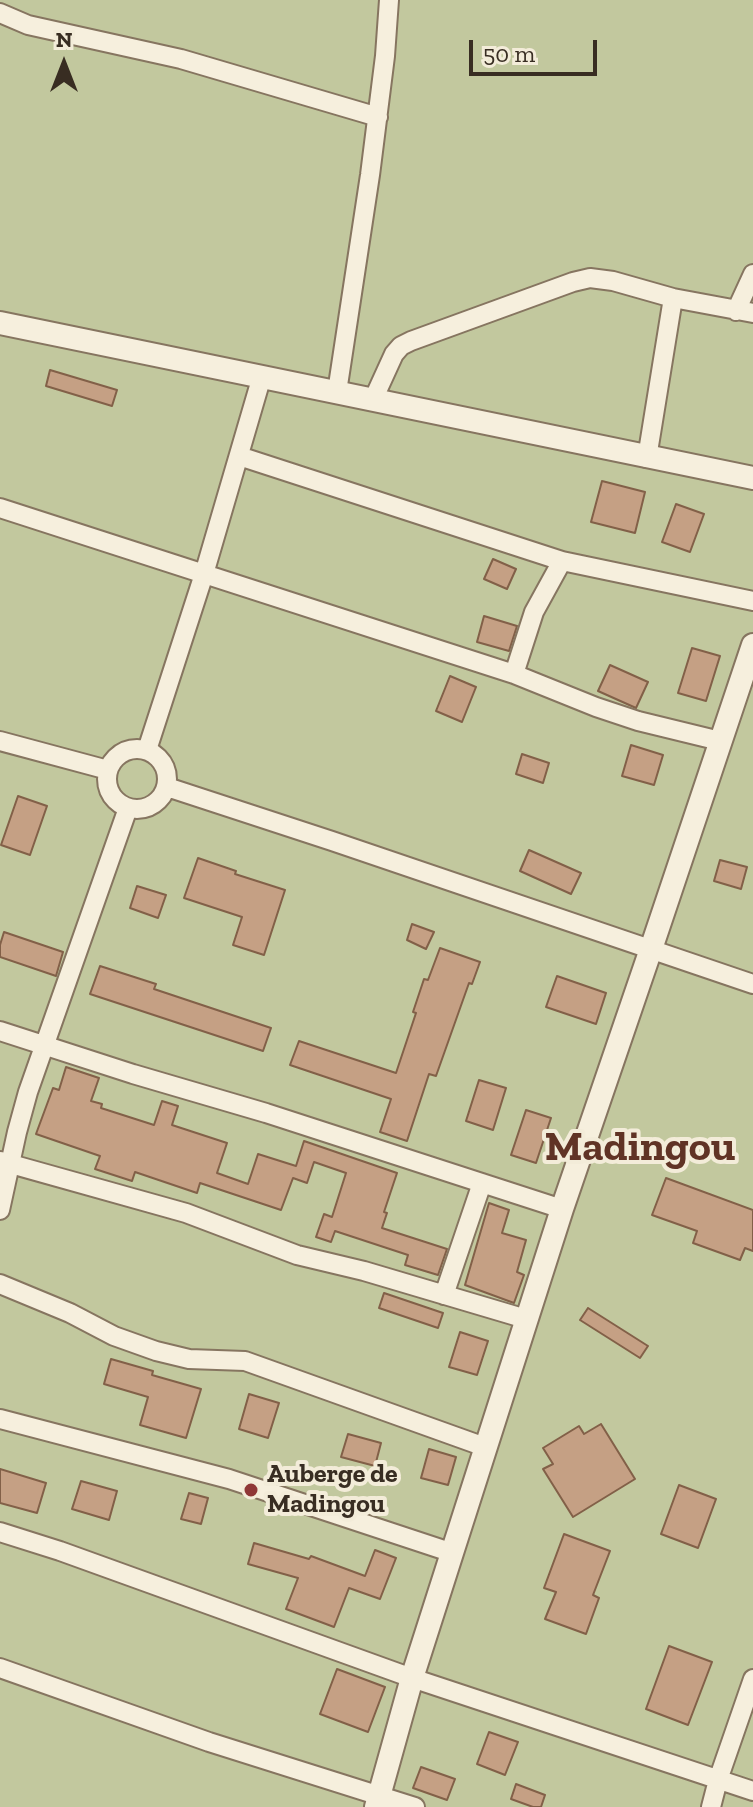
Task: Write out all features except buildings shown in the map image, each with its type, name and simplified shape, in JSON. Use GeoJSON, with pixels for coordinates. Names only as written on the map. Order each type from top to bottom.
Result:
{"type":"FeatureCollection","features":[{"type":"Feature","properties":{"kind":"street"},"geometry":{"type":"LineString","coordinates":[[337,392],[378,117],[391,2]]}},
{"type":"Feature","properties":{"kind":"street"},"geometry":{"type":"LineString","coordinates":[[0,13],[28,25],[181,59],[378,117]]}},
{"type":"Feature","properties":{"kind":"street"},"geometry":{"type":"LineString","coordinates":[[373,400],[394,354],[401,346],[573,282],[590,278],[613,281],[673,298],[745,312],[753,274]]}},
{"type":"Feature","properties":{"kind":"street"},"geometry":{"type":"LineString","coordinates":[[647,458],[673,298]]}},
{"type":"Feature","properties":{"kind":"street"},"geometry":{"type":"LineString","coordinates":[[0,323],[753,478]]}},
{"type":"Feature","properties":{"kind":"street"},"geometry":{"type":"LineString","coordinates":[[147,750],[204,574],[262,376]]}},
{"type":"Feature","properties":{"kind":"street"},"geometry":{"type":"LineString","coordinates":[[239,456],[562,561],[753,601]]}},
{"type":"Feature","properties":{"kind":"street"},"geometry":{"type":"LineString","coordinates":[[0,508],[514,674],[638,721],[720,741]]}},
{"type":"Feature","properties":{"kind":"street"},"geometry":{"type":"LineString","coordinates":[[514,674],[534,612],[562,561]]}},
{"type":"Feature","properties":{"kind":"street"},"geometry":{"type":"LineString","coordinates":[[377,1802],[412,1678],[526,1319],[753,645]]}},
{"type":"Feature","properties":{"kind":"street"},"geometry":{"type":"LineString","coordinates":[[0,741],[108,770]]}},
{"type":"Feature","properties":{"kind":"street"},"geometry":{"type":"LineString","coordinates":[[137,748],[147,750],[165,765],[167,787],[152,805],[128,808],[119,803],[108,788],[108,770],[119,754],[137,748]]}},
{"type":"Feature","properties":{"kind":"street"},"geometry":{"type":"LineString","coordinates":[[167,787],[753,984]]}},
{"type":"Feature","properties":{"kind":"street"},"geometry":{"type":"LineString","coordinates":[[0,1210],[5,1163],[128,808]]}},
{"type":"Feature","properties":{"kind":"street"},"geometry":{"type":"LineString","coordinates":[[0,1031],[562,1209]]}},
{"type":"Feature","properties":{"kind":"street"},"geometry":{"type":"LineString","coordinates":[[5,1163],[186,1213],[297,1255],[364,1271],[526,1319]]}},
{"type":"Feature","properties":{"kind":"street"},"geometry":{"type":"LineString","coordinates":[[444,1295],[482,1183]]}},
{"type":"Feature","properties":{"kind":"street"},"geometry":{"type":"LineString","coordinates":[[0,1284],[70,1313],[114,1336],[156,1351],[189,1359],[245,1361],[485,1447]]}},
{"type":"Feature","properties":{"kind":"street"},"geometry":{"type":"LineString","coordinates":[[0,1419],[229,1479],[453,1553]]}},
{"type":"Feature","properties":{"kind":"street"},"geometry":{"type":"LineString","coordinates":[[0,1532],[412,1678],[753,1791]]}},
{"type":"Feature","properties":{"kind":"street"},"geometry":{"type":"LineString","coordinates":[[0,1668],[377,1802],[415,1807]]}},
{"type":"Feature","properties":{"kind":"street"},"geometry":{"type":"LineString","coordinates":[[711,1807],[753,1679]]}},
{"type":"Feature","properties":{"kind":"green space"},"geometry":{"type":"Polygon","coordinates":[[[0,0],[753,0],[753,1807],[0,1807],[0,0]]]}},
{"type":"Feature","properties":{"kind":"place","name":"Auberge de Madingou"},"geometry":{"type":"Point","coordinates":[251,1490]}},
{"type":"Feature","properties":{"kind":"district","name":"Madingou"},"geometry":{"type":"Point","coordinates":[640,1148]}}]}
